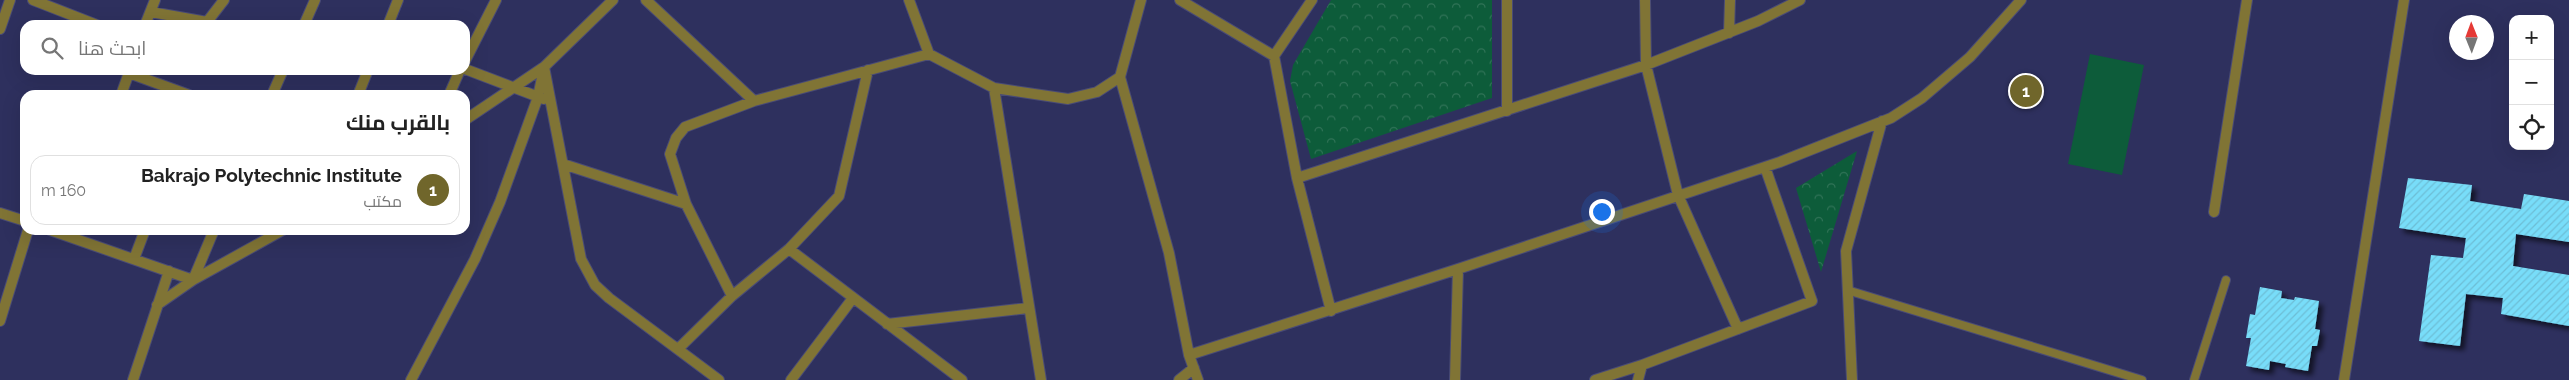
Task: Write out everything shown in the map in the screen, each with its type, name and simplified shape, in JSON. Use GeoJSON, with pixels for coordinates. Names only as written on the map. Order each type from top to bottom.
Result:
{"type":"FeatureCollection","features":[{"type":"Feature","properties":{"kind":"street"},"geometry":{"type":"LineString","coordinates":[[0,29],[10,0]]}},
{"type":"Feature","properties":{"kind":"street"},"geometry":{"type":"LineString","coordinates":[[33,0],[84,20]]}},
{"type":"Feature","properties":{"kind":"street"},"geometry":{"type":"LineString","coordinates":[[147,20],[155,0]]}},
{"type":"Feature","properties":{"kind":"street"},"geometry":{"type":"LineString","coordinates":[[209,20],[224,0]]}},
{"type":"Feature","properties":{"kind":"street"},"geometry":{"type":"LineString","coordinates":[[306,20],[315,0]]}},
{"type":"Feature","properties":{"kind":"street"},"geometry":{"type":"LineString","coordinates":[[390,20],[398,0]]}},
{"type":"Feature","properties":{"kind":"street"},"geometry":{"type":"LineString","coordinates":[[470,51],[496,0]]}},
{"type":"Feature","properties":{"kind":"street"},"geometry":{"type":"LineString","coordinates":[[470,117],[544,67],[613,0]]}},
{"type":"Feature","properties":{"kind":"street"},"geometry":{"type":"LineString","coordinates":[[646,0],[754,101]]}},
{"type":"Feature","properties":{"kind":"street"},"geometry":{"type":"LineString","coordinates":[[909,0],[928,54]]}},
{"type":"Feature","properties":{"kind":"street"},"geometry":{"type":"LineString","coordinates":[[1141,0],[1120,77],[1169,253],[1189,355],[1198,380]]}},
{"type":"Feature","properties":{"kind":"street"},"geometry":{"type":"LineString","coordinates":[[1180,0],[1274,56]]}},
{"type":"Feature","properties":{"kind":"street"},"geometry":{"type":"LineString","coordinates":[[1312,0],[1274,56],[1297,178],[1331,311]]}},
{"type":"Feature","properties":{"kind":"street"},"geometry":{"type":"LineString","coordinates":[[1507,0],[1507,111]]}},
{"type":"Feature","properties":{"kind":"street"},"geometry":{"type":"LineString","coordinates":[[1645,0],[1646,65],[1678,195],[1738,328]]}},
{"type":"Feature","properties":{"kind":"street"},"geometry":{"type":"LineString","coordinates":[[1730,0],[1730,33]]}},
{"type":"Feature","properties":{"kind":"street"},"geometry":{"type":"LineString","coordinates":[[1297,178],[1646,65],[1730,33],[1800,0]]}},
{"type":"Feature","properties":{"kind":"street"},"geometry":{"type":"LineString","coordinates":[[1189,355],[1458,270],[1765,167],[1882,121],[1922,98],[1956,69],[2021,0]]}},
{"type":"Feature","properties":{"kind":"street"},"geometry":{"type":"LineString","coordinates":[[2214,212],[2248,0]]}},
{"type":"Feature","properties":{"kind":"street"},"geometry":{"type":"LineString","coordinates":[[2344,380],[2404,0]]}},
{"type":"Feature","properties":{"kind":"street"},"geometry":{"type":"LineString","coordinates":[[151,12],[196,20]]}},
{"type":"Feature","properties":{"kind":"street"},"geometry":{"type":"LineString","coordinates":[[732,296],[686,204],[670,154],[676,138],[685,127],[754,101],[928,54],[994,88],[1068,99],[1097,92],[1120,77]]}},
{"type":"Feature","properties":{"kind":"street"},"geometry":{"type":"LineString","coordinates":[[411,380],[475,259],[500,202],[538,97],[544,67]]}},
{"type":"Feature","properties":{"kind":"street"},"geometry":{"type":"LineString","coordinates":[[544,67],[576,243],[587,271],[595,284],[609,298],[719,380]]}},
{"type":"Feature","properties":{"kind":"street"},"geometry":{"type":"LineString","coordinates":[[678,349],[732,296],[789,250],[839,196],[868,70]]}},
{"type":"Feature","properties":{"kind":"street"},"geometry":{"type":"LineString","coordinates":[[470,71],[551,102]]}},
{"type":"Feature","properties":{"kind":"street"},"geometry":{"type":"LineString","coordinates":[[123,90],[128,75]]}},
{"type":"Feature","properties":{"kind":"street"},"geometry":{"type":"LineString","coordinates":[[140,75],[177,90]]}},
{"type":"Feature","properties":{"kind":"street"},"geometry":{"type":"LineString","coordinates":[[274,90],[281,75]]}},
{"type":"Feature","properties":{"kind":"street"},"geometry":{"type":"LineString","coordinates":[[360,90],[366,75]]}},
{"type":"Feature","properties":{"kind":"street"},"geometry":{"type":"LineString","coordinates":[[451,90],[458,75]]}},
{"type":"Feature","properties":{"kind":"street"},"geometry":{"type":"LineString","coordinates":[[994,88],[1041,380]]}},
{"type":"Feature","properties":{"kind":"street"},"geometry":{"type":"LineString","coordinates":[[1852,380],[1846,250],[1882,121]]}},
{"type":"Feature","properties":{"kind":"street"},"geometry":{"type":"LineString","coordinates":[[563,164],[686,204]]}},
{"type":"Feature","properties":{"kind":"street"},"geometry":{"type":"LineString","coordinates":[[1595,380],[1642,365],[1812,301],[1765,167]]}},
{"type":"Feature","properties":{"kind":"street"},"geometry":{"type":"LineString","coordinates":[[0,213],[20,219]]}},
{"type":"Feature","properties":{"kind":"street"},"geometry":{"type":"LineString","coordinates":[[0,321],[26,235]]}},
{"type":"Feature","properties":{"kind":"street"},"geometry":{"type":"LineString","coordinates":[[73,235],[193,280]]}},
{"type":"Feature","properties":{"kind":"street"},"geometry":{"type":"LineString","coordinates":[[134,259],[143,235]]}},
{"type":"Feature","properties":{"kind":"street"},"geometry":{"type":"LineString","coordinates":[[193,280],[212,235]]}},
{"type":"Feature","properties":{"kind":"street"},"geometry":{"type":"LineString","coordinates":[[158,305],[193,280],[275,235]]}},
{"type":"Feature","properties":{"kind":"street"},"geometry":{"type":"LineString","coordinates":[[789,250],[962,380]]}},
{"type":"Feature","properties":{"kind":"street"},"geometry":{"type":"LineString","coordinates":[[1456,380],[1458,270]]}},
{"type":"Feature","properties":{"kind":"street"},"geometry":{"type":"LineString","coordinates":[[134,380],[169,271]]}},
{"type":"Feature","properties":{"kind":"street"},"geometry":{"type":"LineString","coordinates":[[791,380],[853,298]]}},
{"type":"Feature","properties":{"kind":"street"},"geometry":{"type":"LineString","coordinates":[[887,324],[1028,308]]}},
{"type":"Feature","properties":{"kind":"street"},"geometry":{"type":"LineString","coordinates":[[1638,380],[1642,365]]}},
{"type":"Feature","properties":{"kind":"street"},"geometry":{"type":"LineString","coordinates":[[1179,380],[1194,368]]}},
{"type":"Feature","properties":{"kind":"lane"},"geometry":{"type":"LineString","coordinates":[[2194,380],[2226,280]]}},
{"type":"Feature","properties":{"kind":"lane"},"geometry":{"type":"LineString","coordinates":[[1847,290],[2142,380]]}},
{"type":"Feature","properties":{"kind":"green space"},"geometry":{"type":"Polygon","coordinates":[[[1331,0],[1492,0],[1492,98],[1311,159],[1290,81],[1293,65],[1331,0]]]}},
{"type":"Feature","properties":{"kind":"green space"},"geometry":{"type":"Polygon","coordinates":[[[2090,54],[2144,65],[2122,175],[2068,164],[2090,54]]]}},
{"type":"Feature","properties":{"kind":"green space"},"geometry":{"type":"Polygon","coordinates":[[[1857,151],[1821,272],[1796,188],[1857,151]]]}},
{"type":"Feature","properties":{"kind":"building"},"geometry":{"type":"Polygon","coordinates":[[[2408,178],[2472,185],[2470,201],[2521,209],[2524,194],[2569,201],[2569,242],[2516,234],[2513,266],[2569,275],[2569,326],[2501,314],[2503,298],[2466,294],[2460,346],[2419,341],[2431,255],[2463,258],[2466,238],[2399,228],[2408,178]]]}},
{"type":"Feature","properties":{"kind":"building"},"geometry":{"type":"Polygon","coordinates":[[[2260,287],[2282,291],[2281,298],[2294,300],[2295,297],[2319,301],[2315,329],[2320,330],[2317,346],[2312,346],[2308,371],[2285,367],[2286,364],[2270,361],[2269,370],[2246,366],[2251,338],[2246,338],[2250,314],[2255,315],[2260,287]]]}},
{"type":"Feature","properties":{"kind":"place","name":"Bakrajo Polytechnic Institute"},"geometry":{"type":"Point","coordinates":[2026,91]}}]}
